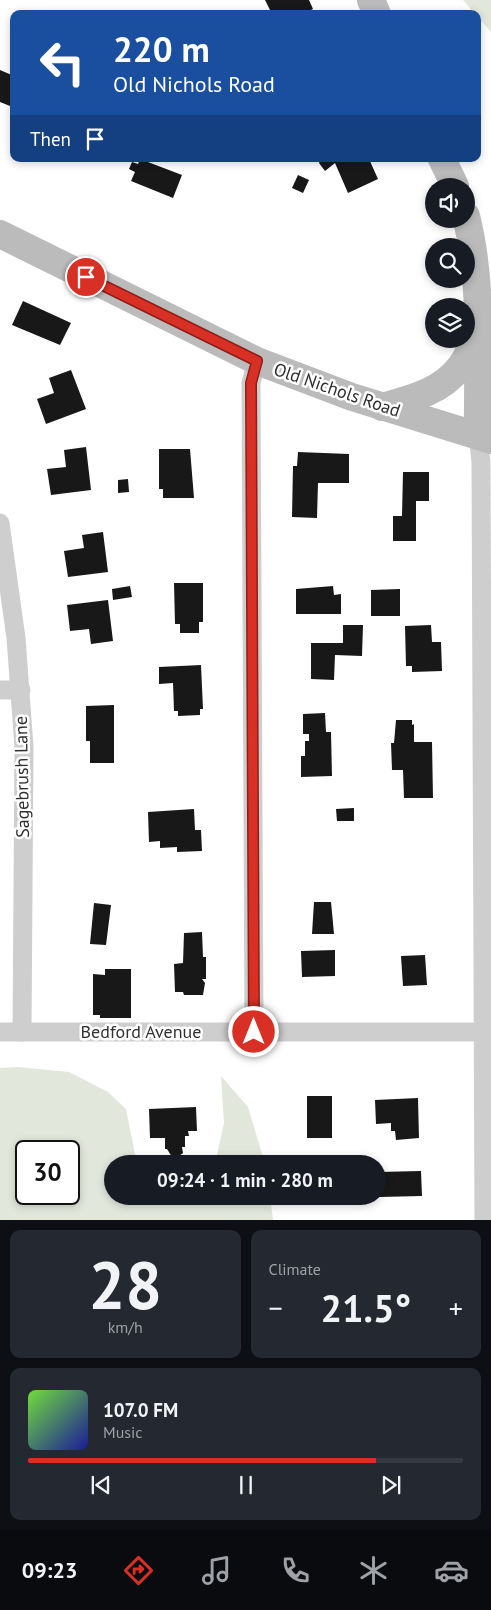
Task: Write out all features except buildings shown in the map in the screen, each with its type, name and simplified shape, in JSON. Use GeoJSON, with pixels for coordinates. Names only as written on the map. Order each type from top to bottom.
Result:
{"type":"FeatureCollection","features":[{"type":"Feature","properties":{"kind":"street"},"geometry":{"type":"LineString","coordinates":[[443,162],[451,178]]}},
{"type":"Feature","properties":{"kind":"street"},"geometry":{"type":"LineString","coordinates":[[471,228],[486,261]]}},
{"type":"Feature","properties":{"kind":"street"},"geometry":{"type":"LineString","coordinates":[[473,228],[486,261],[478,335],[485,438],[481,471],[488,1032],[484,1220]]}},
{"type":"Feature","properties":{"kind":"street","name":"Old Nichols Road"},"geometry":{"type":"LineString","coordinates":[[0,234],[257,361],[382,407],[485,438]]}},
{"type":"Feature","properties":{"kind":"street"},"geometry":{"type":"LineString","coordinates":[[382,407],[418,397],[440,386],[460,367],[478,335]]}},
{"type":"Feature","properties":{"kind":"street"},"geometry":{"type":"LineString","coordinates":[[254,1032],[251,383],[257,361]]}},
{"type":"Feature","properties":{"kind":"street","name":"Sagebrush Lane"},"geometry":{"type":"LineString","coordinates":[[0,523],[20,690],[24,748],[22,1032]]}},
{"type":"Feature","properties":{"kind":"street"},"geometry":{"type":"LineString","coordinates":[[0,690],[20,690]]}},
{"type":"Feature","properties":{"kind":"street","name":"Bedford Avenue"},"geometry":{"type":"LineString","coordinates":[[0,1032],[488,1032]]}},
{"type":"Feature","properties":{"kind":"shaded area"},"geometry":{"type":"Polygon","coordinates":[[[463,0],[491,0],[491,32],[481,20],[481,10],[472,10],[463,0]]]}},
{"type":"Feature","properties":{"kind":"shaded area"},"geometry":{"type":"Polygon","coordinates":[[[18,1067],[69,1072],[108,1092],[126,1109],[135,1155],[104,1155],[104,1205],[271,1205],[273,1220],[0,1220],[0,1068],[18,1067]]]}},
{"type":"Feature","properties":{"kind":"shaded area"},"geometry":{"type":"Polygon","coordinates":[[[221,1076],[248,1107],[262,1155],[217,1155],[224,1123],[221,1076]]]}},
{"type":"Feature","properties":{"kind":"route"},"geometry":{"type":"LineString","coordinates":[[86,277],[257,361],[251,383],[254,1032]]}}]}
